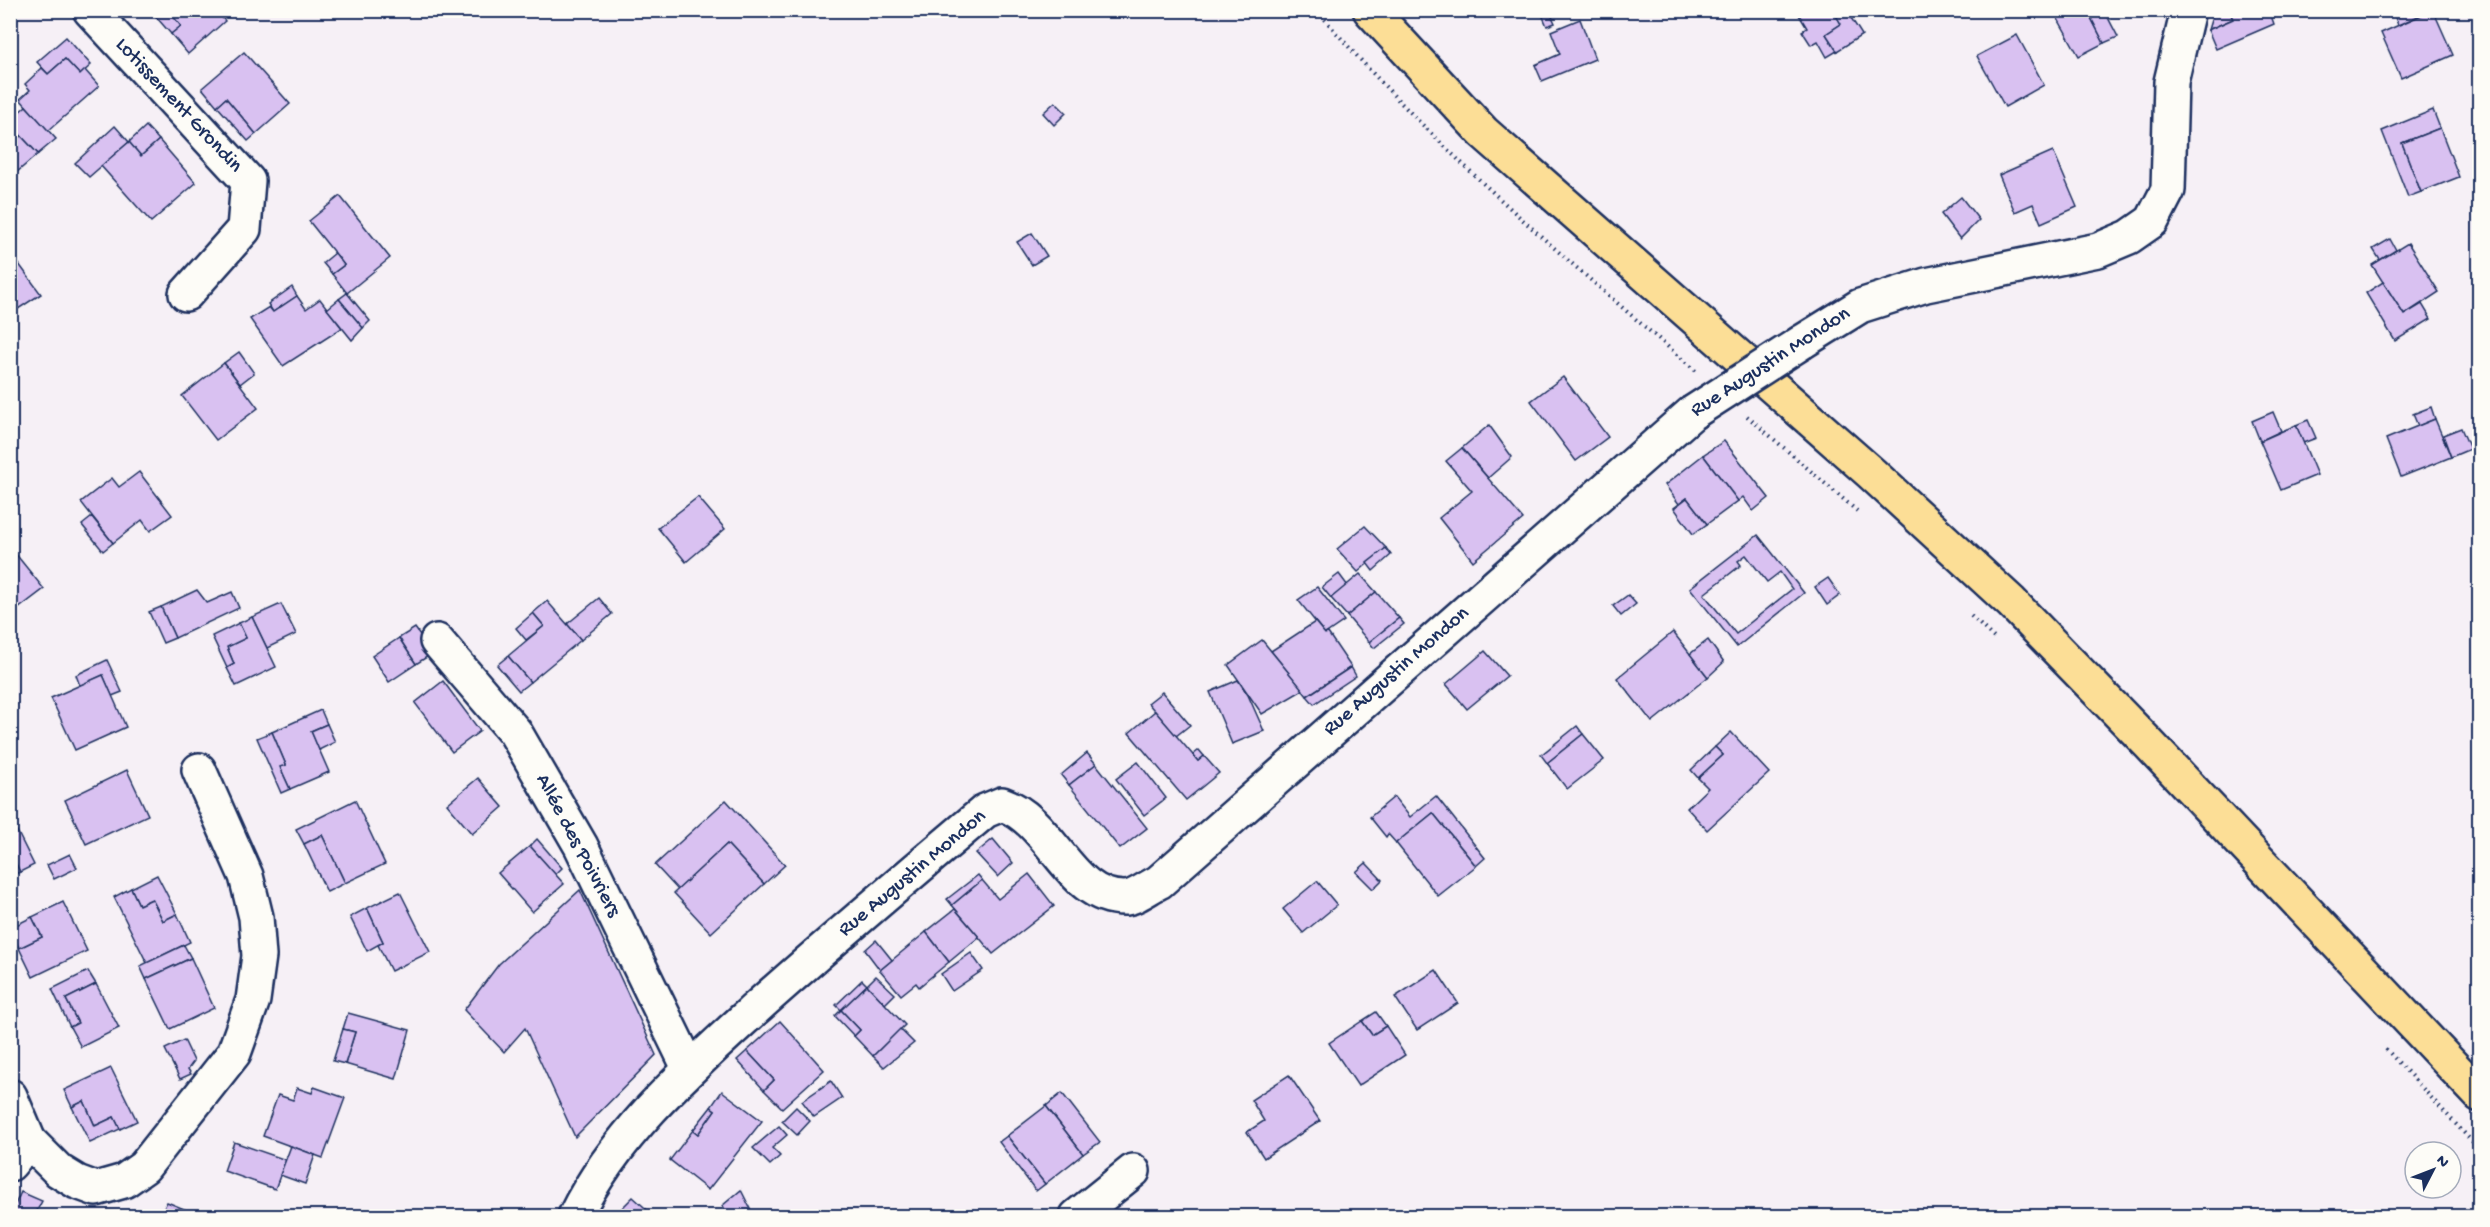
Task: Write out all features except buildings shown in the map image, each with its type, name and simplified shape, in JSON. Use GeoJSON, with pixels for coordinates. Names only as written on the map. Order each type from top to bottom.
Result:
{"type":"FeatureCollection","features":[{"type":"Feature","properties":{"kind":"main road"},"geometry":{"type":"LineString","coordinates":[[1370,10],[1483,132],[1871,472],[2011,602],[2150,744],[2480,1095]]}},
{"type":"Feature","properties":{"kind":"street","name":"Lotissement Grondin"},"geometry":{"type":"LineString","coordinates":[[90,10],[248,181],[244,229],[186,294]]}},
{"type":"Feature","properties":{"kind":"street","name":"Rue Augustin Mondon"},"geometry":{"type":"LineString","coordinates":[[575,1216],[584,1197],[614,1153],[689,1068],[807,962],[985,811],[1002,804],[1018,810],[1032,821],[1089,888],[1106,895],[1128,898],[1159,882],[1692,413],[1860,306],[1926,285],[2098,250],[2129,237],[2152,221],[2168,190],[2171,82],[2188,10]]}},
{"type":"Feature","properties":{"kind":"street","name":"Allée des Poivriers"},"geometry":{"type":"LineString","coordinates":[[437,641],[515,732],[581,846],[689,1068]]}},
{"type":"Feature","properties":{"kind":"street"},"geometry":{"type":"LineString","coordinates":[[10,1096],[20,1153],[77,1182],[96,1189],[124,1181],[144,1167],[234,1053],[253,1000],[259,956],[256,917],[246,876],[199,770]]}},
{"type":"Feature","properties":{"kind":"street"},"geometry":{"type":"LineString","coordinates":[[1077,1216],[1133,1171]]}},
{"type":"Feature","properties":{"kind":"path"},"geometry":{"type":"LineString","coordinates":[[1317,10],[1352,52],[1495,197],[1702,376]]}},
{"type":"Feature","properties":{"kind":"path"},"geometry":{"type":"LineString","coordinates":[[1738,408],[1864,517]]}},
{"type":"Feature","properties":{"kind":"path"},"geometry":{"type":"LineString","coordinates":[[1968,613],[2002,645]]}},
{"type":"Feature","properties":{"kind":"path"},"geometry":{"type":"LineString","coordinates":[[2382,1045],[2480,1150]]}}]}
